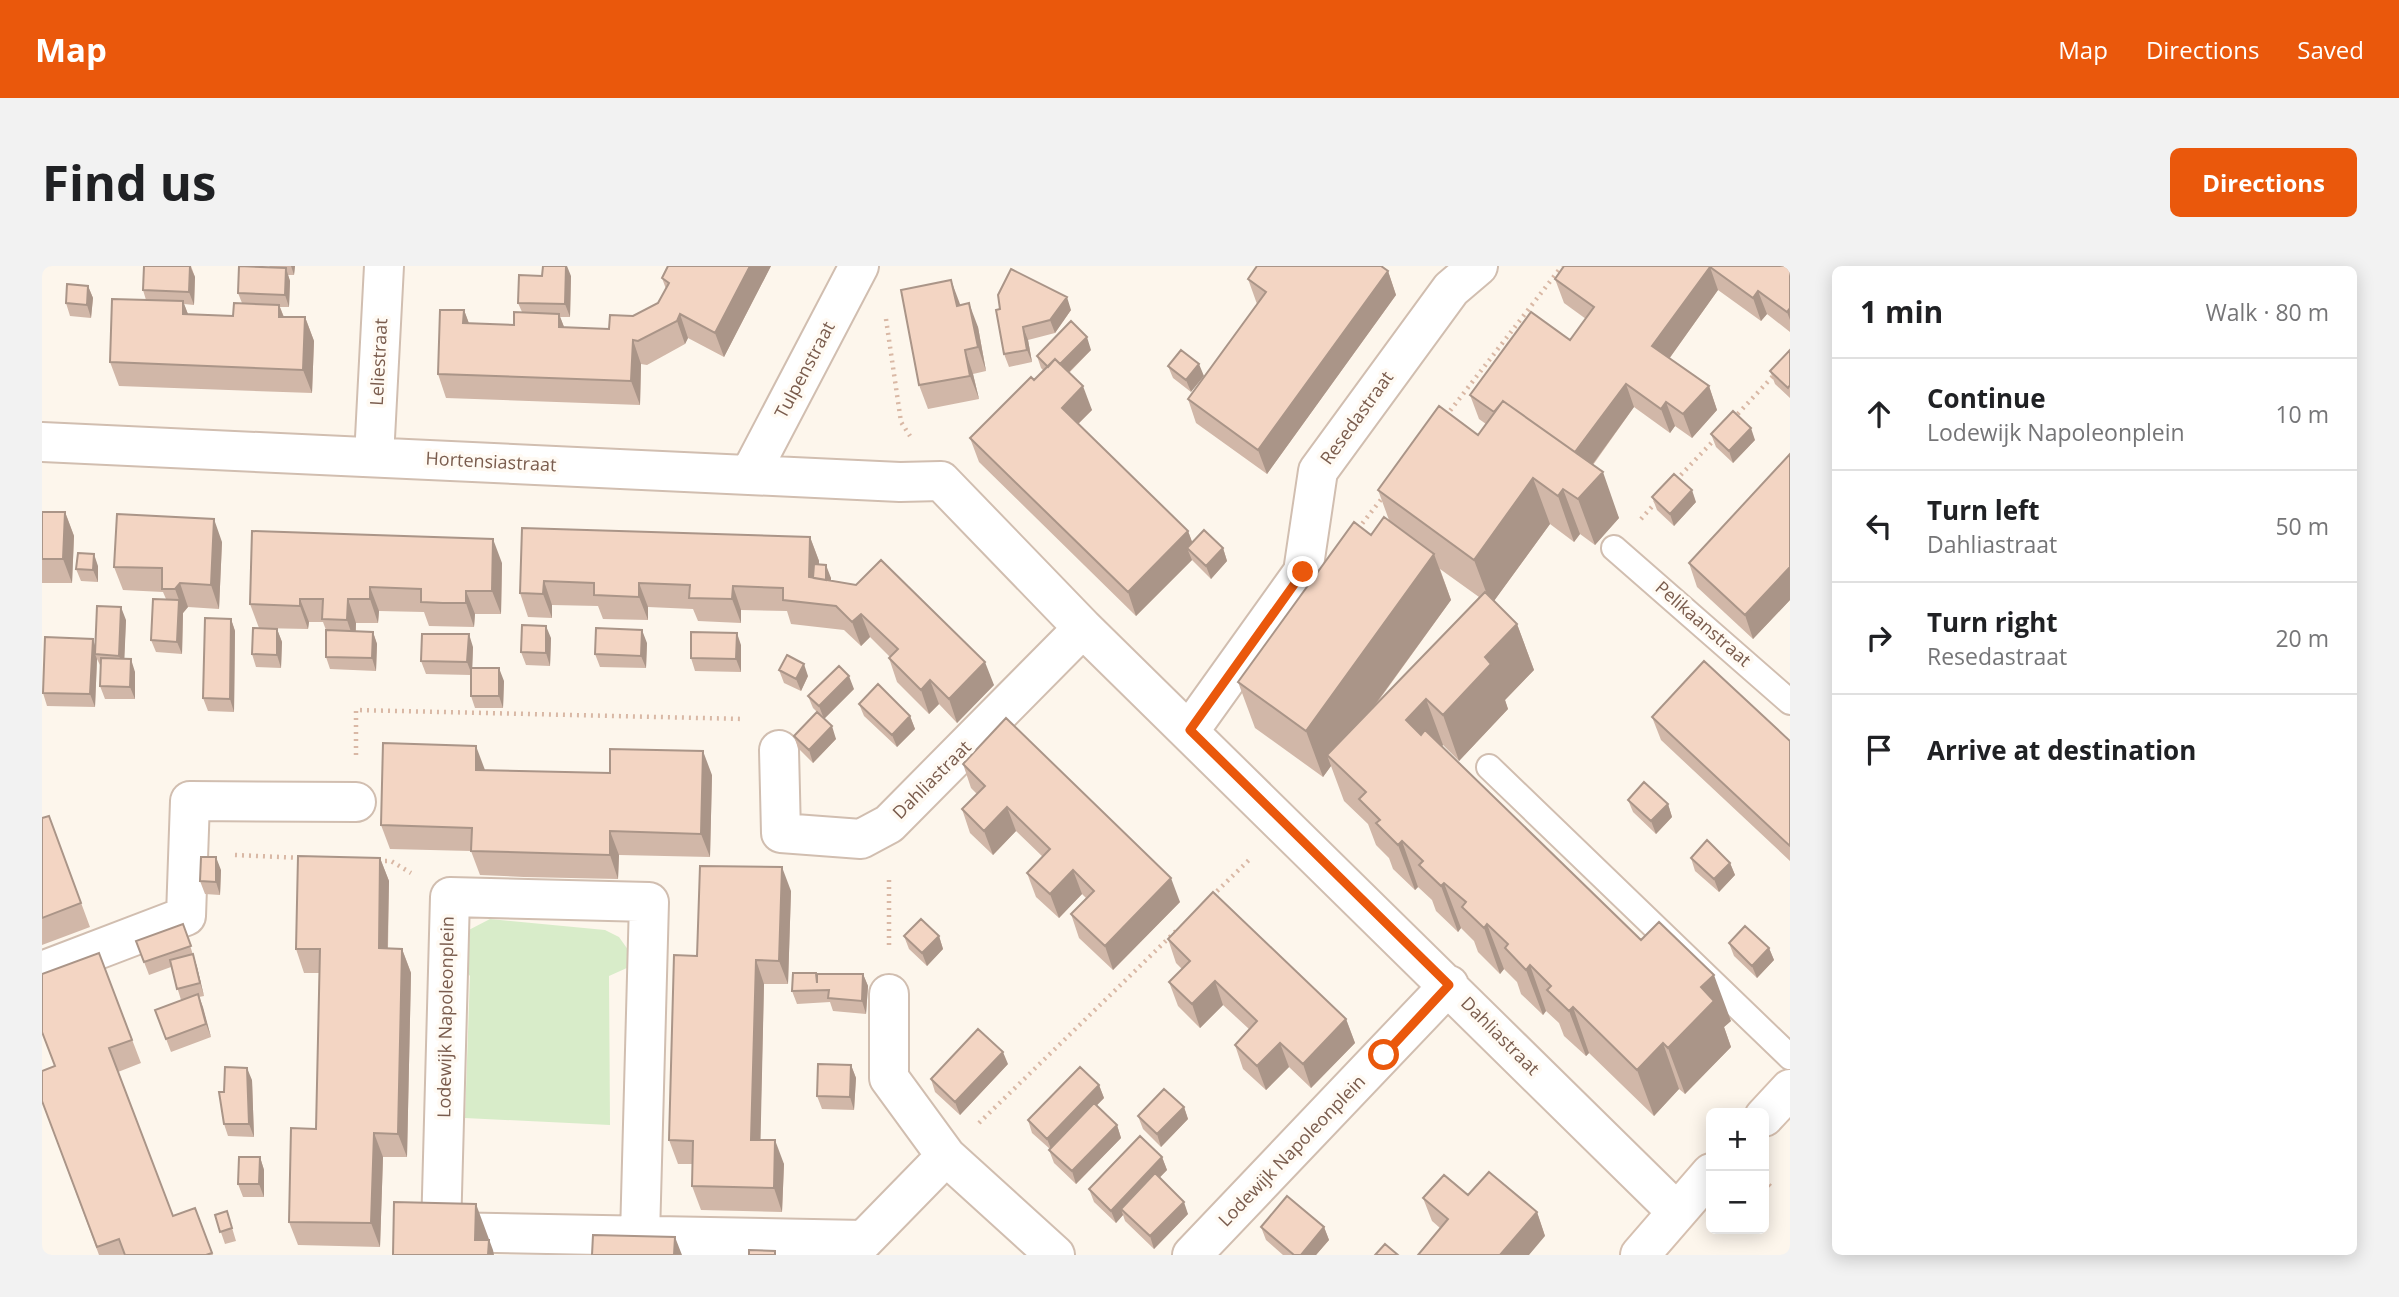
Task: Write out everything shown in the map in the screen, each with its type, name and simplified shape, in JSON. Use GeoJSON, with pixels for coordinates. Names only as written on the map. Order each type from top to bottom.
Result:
{"type":"FeatureCollection","features":[{"type":"Feature","properties":{"kind":"street","name":"Leliestraat"},"geometry":{"type":"LineString","coordinates":[[373,457],[384,266]]}},
{"type":"Feature","properties":{"kind":"street","name":"Tulpenstraat"},"geometry":{"type":"LineString","coordinates":[[750,474],[859,266]]}},
{"type":"Feature","properties":{"kind":"street","name":"Resedastraat"},"geometry":{"type":"LineString","coordinates":[[1190,730],[1303,572],[1318,471],[1451,289],[1478,266]]}},
{"type":"Feature","properties":{"kind":"street","name":"Hortensiastraat"},"geometry":{"type":"LineString","coordinates":[[42,442],[900,482],[941,481]]}},
{"type":"Feature","properties":{"kind":"street","name":"Dahliastraat"},"geometry":{"type":"LineString","coordinates":[[941,481],[1083,628],[1449,985],[1675,1211]]}},
{"type":"Feature","properties":{"kind":"street","name":"Dahliastraat"},"geometry":{"type":"LineString","coordinates":[[779,750],[781,833],[861,839],[889,824],[1083,628]]}},
{"type":"Feature","properties":{"kind":"street"},"geometry":{"type":"LineString","coordinates":[[42,971],[186,916],[190,801],[356,802]]}},
{"type":"Feature","properties":{"kind":"street","name":"Lodewijk Napoleonplein"},"geometry":{"type":"LineString","coordinates":[[640,1236],[649,902],[450,897],[441,1232],[543,1245],[640,1236],[864,1240],[946,1156]]}},
{"type":"Feature","properties":{"kind":"street","name":"Lodewijk Napoleonplein"},"geometry":{"type":"LineString","coordinates":[[1192,1255],[1449,985]]}},
{"type":"Feature","properties":{"kind":"street"},"geometry":{"type":"LineString","coordinates":[[889,994],[889,1079],[946,1156],[1055,1255]]}},
{"type":"Feature","properties":{"kind":"street"},"geometry":{"type":"LineString","coordinates":[[1769,1112],[1790,1090]]}},
{"type":"Feature","properties":{"kind":"street"},"geometry":{"type":"LineString","coordinates":[[1640,1255],[1675,1211],[1706,1178]]}},
{"type":"Feature","properties":{"kind":"lane","name":"Pelikaanstraat"},"geometry":{"type":"LineString","coordinates":[[1614,548],[1790,702]]}},
{"type":"Feature","properties":{"kind":"lane"},"geometry":{"type":"LineString","coordinates":[[1489,767],[1790,1057]]}},
{"type":"Feature","properties":{"kind":"path"},"geometry":{"type":"LineString","coordinates":[[1552,266],[1558,273]]}},
{"type":"Feature","properties":{"kind":"path"},"geometry":{"type":"LineString","coordinates":[[1441,423],[1562,266]]}},
{"type":"Feature","properties":{"kind":"path"},"geometry":{"type":"LineString","coordinates":[[885,318],[901,422],[941,481]]}},
{"type":"Feature","properties":{"kind":"path"},"geometry":{"type":"LineString","coordinates":[[1670,488],[1781,368]]}},
{"type":"Feature","properties":{"kind":"path"},"geometry":{"type":"LineString","coordinates":[[1303,572],[1341,551],[1391,487]]}},
{"type":"Feature","properties":{"kind":"path"},"geometry":{"type":"LineString","coordinates":[[1614,548],[1660,498]]}},
{"type":"Feature","properties":{"kind":"path"},"geometry":{"type":"LineString","coordinates":[[356,802],[356,710],[753,719],[779,750]]}},
{"type":"Feature","properties":{"kind":"path"},"geometry":{"type":"LineString","coordinates":[[889,824],[889,994]]}},
{"type":"Feature","properties":{"kind":"path"},"geometry":{"type":"LineString","coordinates":[[1204,903],[1286,825]]}},
{"type":"Feature","properties":{"kind":"path"},"geometry":{"type":"LineString","coordinates":[[188,853],[310,858]]}},
{"type":"Feature","properties":{"kind":"path"},"geometry":{"type":"LineString","coordinates":[[364,860],[391,861],[450,897]]}},
{"type":"Feature","properties":{"kind":"path"},"geometry":{"type":"LineString","coordinates":[[946,1156],[1184,923]]}},
{"type":"Feature","properties":{"kind":"green space"},"geometry":{"type":"Polygon","coordinates":[[[490,919],[605,930],[619,937],[631,954],[629,967],[609,976],[610,1125],[465,1118],[470,976],[457,960],[463,933],[490,919]]]}},
{"type":"Feature","properties":{"kind":"building"},"geometry":{"type":"Polygon","coordinates":[[[144,266],[190,266],[189,292],[143,290],[144,266]]]}},
{"type":"Feature","properties":{"kind":"building"},"geometry":{"type":"Polygon","coordinates":[[[239,266],[286,268],[285,295],[238,293],[239,266]]]}},
{"type":"Feature","properties":{"kind":"building"},"geometry":{"type":"Polygon","coordinates":[[[543,266],[566,266],[565,304],[518,303],[519,275],[542,276],[543,266]]]}},
{"type":"Feature","properties":{"kind":"building"},"geometry":{"type":"Polygon","coordinates":[[[668,266],[750,266],[715,333],[680,314],[677,321],[638,341],[633,340],[631,381],[438,374],[440,310],[464,310],[463,323],[514,325],[514,312],[559,314],[559,327],[609,329],[610,315],[633,316],[658,303],[669,283],[662,278],[668,266]]]}},
{"type":"Feature","properties":{"kind":"building"},"geometry":{"type":"Polygon","coordinates":[[[1257,266],[1381,266],[1388,271],[1258,450],[1188,399],[1266,292],[1248,279],[1257,266]]]}},
{"type":"Feature","properties":{"kind":"building"},"geometry":{"type":"Polygon","coordinates":[[[1564,266],[1787,266],[1790,268],[1790,308],[1787,312],[1758,291],[1753,298],[1710,267],[1652,346],[1709,386],[1683,414],[1666,402],[1661,409],[1626,384],[1575,452],[1503,401],[1494,412],[1470,395],[1531,312],[1570,340],[1594,307],[1555,279],[1564,266]]]}},
{"type":"Feature","properties":{"kind":"building"},"geometry":{"type":"Polygon","coordinates":[[[1011,269],[1067,297],[1050,320],[1023,327],[1027,350],[1004,354],[996,310],[1000,309],[998,295],[1011,269]]]}},
{"type":"Feature","properties":{"kind":"building"},"geometry":{"type":"Polygon","coordinates":[[[951,280],[957,306],[969,303],[978,347],[965,350],[970,376],[919,385],[901,290],[951,280]]]}},
{"type":"Feature","properties":{"kind":"building"},"geometry":{"type":"Polygon","coordinates":[[[67,284],[88,286],[87,305],[66,303],[67,284]]]}},
{"type":"Feature","properties":{"kind":"building"},"geometry":{"type":"Polygon","coordinates":[[[112,299],[183,301],[183,314],[233,316],[234,303],[279,305],[279,317],[305,317],[303,370],[110,362],[112,299]]]}},
{"type":"Feature","properties":{"kind":"building"},"geometry":{"type":"Polygon","coordinates":[[[1071,321],[1087,337],[1060,364],[1055,359],[1048,367],[1037,356],[1071,321]]]}},
{"type":"Feature","properties":{"kind":"building"},"geometry":{"type":"Polygon","coordinates":[[[1181,350],[1199,364],[1186,380],[1168,366],[1181,350]]]}},
{"type":"Feature","properties":{"kind":"building"},"geometry":{"type":"Polygon","coordinates":[[[1790,350],[1790,385],[1788,388],[1770,371],[1790,350]]]}},
{"type":"Feature","properties":{"kind":"building"},"geometry":{"type":"Polygon","coordinates":[[[1055,359],[1083,386],[1062,408],[1188,531],[1128,592],[970,438],[1031,377],[1034,380],[1055,359]]]}},
{"type":"Feature","properties":{"kind":"building"},"geometry":{"type":"Polygon","coordinates":[[[1503,401],[1603,472],[1578,499],[1563,489],[1558,496],[1533,478],[1474,560],[1378,490],[1439,406],[1478,435],[1503,401]]]}},
{"type":"Feature","properties":{"kind":"building"},"geometry":{"type":"Polygon","coordinates":[[[1733,411],[1751,428],[1729,451],[1711,434],[1733,411]]]}},
{"type":"Feature","properties":{"kind":"building"},"geometry":{"type":"Polygon","coordinates":[[[1790,454],[1790,567],[1745,615],[1689,563],[1790,454]]]}},
{"type":"Feature","properties":{"kind":"building"},"geometry":{"type":"Polygon","coordinates":[[[1674,474],[1692,490],[1670,514],[1652,497],[1674,474]]]}},
{"type":"Feature","properties":{"kind":"building"},"geometry":{"type":"Polygon","coordinates":[[[42,512],[65,512],[63,559],[42,559],[42,512]]]}},
{"type":"Feature","properties":{"kind":"building"},"geometry":{"type":"Polygon","coordinates":[[[117,514],[214,519],[211,585],[180,583],[175,589],[162,589],[162,568],[114,567],[117,514]]]}},
{"type":"Feature","properties":{"kind":"building"},"geometry":{"type":"Polygon","coordinates":[[[1384,517],[1434,554],[1306,731],[1238,682],[1354,522],[1371,535],[1384,517]]]}},
{"type":"Feature","properties":{"kind":"building"},"geometry":{"type":"Polygon","coordinates":[[[522,528],[810,537],[809,577],[856,585],[881,560],[985,662],[949,699],[930,680],[921,690],[889,658],[898,649],[861,614],[852,622],[836,606],[783,600],[783,588],[733,586],[732,599],[689,598],[690,585],[639,583],[639,597],[594,595],[594,583],[544,581],[543,594],[520,593],[522,528]]]}},
{"type":"Feature","properties":{"kind":"building"},"geometry":{"type":"Polygon","coordinates":[[[1204,530],[1223,548],[1206,566],[1187,548],[1204,530]]]}},
{"type":"Feature","properties":{"kind":"building"},"geometry":{"type":"Polygon","coordinates":[[[252,531],[493,539],[492,591],[466,591],[466,603],[443,603],[421,602],[421,589],[370,587],[370,599],[348,599],[347,620],[322,619],[323,599],[300,599],[300,606],[250,604],[252,531]]]}},
{"type":"Feature","properties":{"kind":"building"},"geometry":{"type":"Polygon","coordinates":[[[78,553],[94,554],[93,570],[76,569],[78,553]]]}},
{"type":"Feature","properties":{"kind":"building"},"geometry":{"type":"Polygon","coordinates":[[[814,564],[826,565],[826,580],[813,578],[814,564]]]}},
{"type":"Feature","properties":{"kind":"building"},"geometry":{"type":"Polygon","coordinates":[[[1485,592],[1517,624],[1485,657],[1491,664],[1443,715],[1426,699],[1406,720],[1421,735],[1425,730],[1641,940],[1659,922],[1714,975],[1701,987],[1714,1001],[1668,1048],[1663,1043],[1637,1070],[1573,1007],[1569,1011],[1547,990],[1551,986],[1530,965],[1526,970],[1505,948],[1508,944],[1487,924],[1484,928],[1462,907],[1466,902],[1444,883],[1441,886],[1419,865],[1423,861],[1402,841],[1398,845],[1376,823],[1380,820],[1359,799],[1366,792],[1327,755],[1485,592]]]}},
{"type":"Feature","properties":{"kind":"building"},"geometry":{"type":"Polygon","coordinates":[[[153,599],[179,600],[177,642],[151,640],[153,599]]]}},
{"type":"Feature","properties":{"kind":"building"},"geometry":{"type":"Polygon","coordinates":[[[97,606],[121,607],[119,656],[95,654],[97,606]]]}},
{"type":"Feature","properties":{"kind":"building"},"geometry":{"type":"Polygon","coordinates":[[[205,618],[231,619],[230,699],[203,698],[205,618]]]}},
{"type":"Feature","properties":{"kind":"building"},"geometry":{"type":"Polygon","coordinates":[[[522,625],[546,626],[546,653],[521,652],[522,625]]]}},
{"type":"Feature","properties":{"kind":"building"},"geometry":{"type":"Polygon","coordinates":[[[253,628],[277,629],[277,655],[252,654],[253,628]]]}},
{"type":"Feature","properties":{"kind":"building"},"geometry":{"type":"Polygon","coordinates":[[[596,628],[642,630],[641,656],[595,654],[596,628]]]}},
{"type":"Feature","properties":{"kind":"building"},"geometry":{"type":"Polygon","coordinates":[[[326,630],[373,632],[372,658],[326,657],[326,630]]]}},
{"type":"Feature","properties":{"kind":"building"},"geometry":{"type":"Polygon","coordinates":[[[691,632],[737,633],[736,659],[691,658],[691,632]]]}},
{"type":"Feature","properties":{"kind":"building"},"geometry":{"type":"Polygon","coordinates":[[[422,634],[469,634],[467,662],[421,661],[422,634]]]}},
{"type":"Feature","properties":{"kind":"building"},"geometry":{"type":"Polygon","coordinates":[[[45,637],[93,639],[90,694],[43,693],[45,637]]]}},
{"type":"Feature","properties":{"kind":"building"},"geometry":{"type":"Polygon","coordinates":[[[787,655],[804,664],[796,679],[779,670],[787,655]]]}},
{"type":"Feature","properties":{"kind":"building"},"geometry":{"type":"Polygon","coordinates":[[[101,658],[131,659],[130,687],[100,686],[101,658]]]}},
{"type":"Feature","properties":{"kind":"building"},"geometry":{"type":"Polygon","coordinates":[[[1704,661],[1790,741],[1790,846],[1652,717],[1704,661]]]}},
{"type":"Feature","properties":{"kind":"building"},"geometry":{"type":"Polygon","coordinates":[[[839,666],[849,676],[819,706],[808,696],[839,666]]]}},
{"type":"Feature","properties":{"kind":"building"},"geometry":{"type":"Polygon","coordinates":[[[471,668],[499,668],[499,696],[471,696],[471,668]]]}},
{"type":"Feature","properties":{"kind":"building"},"geometry":{"type":"Polygon","coordinates":[[[878,684],[910,716],[892,735],[859,704],[878,684]]]}},
{"type":"Feature","properties":{"kind":"building"},"geometry":{"type":"Polygon","coordinates":[[[817,712],[832,726],[809,750],[794,736],[817,712]]]}},
{"type":"Feature","properties":{"kind":"building"},"geometry":{"type":"Polygon","coordinates":[[[1006,718],[1171,878],[1105,946],[1071,914],[1094,891],[1073,870],[1050,894],[1027,873],[1050,849],[1007,807],[984,831],[962,809],[985,786],[963,764],[1006,718]]]}},
{"type":"Feature","properties":{"kind":"building"},"geometry":{"type":"Polygon","coordinates":[[[383,743],[476,746],[476,770],[610,773],[610,749],[703,751],[701,834],[610,831],[610,855],[471,851],[472,828],[381,825],[383,743]]]}},
{"type":"Feature","properties":{"kind":"building"},"geometry":{"type":"Polygon","coordinates":[[[1644,782],[1668,804],[1651,821],[1628,800],[1644,782]]]}},
{"type":"Feature","properties":{"kind":"building"},"geometry":{"type":"Polygon","coordinates":[[[49,816],[81,903],[42,918],[42,818],[49,816]]]}},
{"type":"Feature","properties":{"kind":"building"},"geometry":{"type":"Polygon","coordinates":[[[1707,840],[1730,863],[1714,879],[1691,858],[1707,840]]]}},
{"type":"Feature","properties":{"kind":"building"},"geometry":{"type":"Polygon","coordinates":[[[298,856],[380,858],[379,948],[402,949],[398,1134],[374,1133],[371,1223],[289,1222],[291,1128],[316,1129],[320,949],[296,949],[298,856]]]}},
{"type":"Feature","properties":{"kind":"building"},"geometry":{"type":"Polygon","coordinates":[[[201,857],[216,857],[216,882],[200,881],[201,857]]]}},
{"type":"Feature","properties":{"kind":"building"},"geometry":{"type":"Polygon","coordinates":[[[700,866],[782,867],[779,961],[756,960],[751,1140],[775,1140],[774,1188],[692,1186],[693,1141],[669,1140],[674,955],[697,956],[700,866]]]}},
{"type":"Feature","properties":{"kind":"building"},"geometry":{"type":"Polygon","coordinates":[[[1213,892],[1346,1019],[1303,1064],[1280,1043],[1257,1066],[1235,1045],[1257,1021],[1215,981],[1192,1004],[1169,982],[1190,961],[1168,939],[1213,892]]]}},
{"type":"Feature","properties":{"kind":"building"},"geometry":{"type":"Polygon","coordinates":[[[921,919],[939,936],[922,953],[904,936],[921,919]]]}},
{"type":"Feature","properties":{"kind":"building"},"geometry":{"type":"Polygon","coordinates":[[[183,924],[191,946],[144,962],[136,941],[183,924]]]}},
{"type":"Feature","properties":{"kind":"building"},"geometry":{"type":"Polygon","coordinates":[[[1745,926],[1769,948],[1752,966],[1729,943],[1745,926]]]}},
{"type":"Feature","properties":{"kind":"building"},"geometry":{"type":"Polygon","coordinates":[[[99,953],[132,1040],[109,1048],[173,1216],[195,1208],[212,1253],[125,1255],[119,1239],[97,1247],[42,1101],[42,1071],[55,1066],[42,1032],[42,974],[99,953]]]}},
{"type":"Feature","properties":{"kind":"building"},"geometry":{"type":"Polygon","coordinates":[[[193,954],[200,983],[177,989],[170,960],[193,954]]]}},
{"type":"Feature","properties":{"kind":"building"},"geometry":{"type":"Polygon","coordinates":[[[793,973],[816,973],[817,983],[817,974],[863,974],[862,1001],[828,998],[829,990],[792,991],[793,973]]]}},
{"type":"Feature","properties":{"kind":"building"},"geometry":{"type":"Polygon","coordinates":[[[198,994],[206,1024],[166,1039],[155,1010],[198,994]]]}},
{"type":"Feature","properties":{"kind":"building"},"geometry":{"type":"Polygon","coordinates":[[[978,1029],[1003,1052],[955,1102],[931,1079],[978,1029]]]}},
{"type":"Feature","properties":{"kind":"building"},"geometry":{"type":"Polygon","coordinates":[[[818,1064],[851,1065],[850,1097],[817,1096],[818,1064]]]}},
{"type":"Feature","properties":{"kind":"building"},"geometry":{"type":"Polygon","coordinates":[[[225,1067],[247,1068],[249,1124],[224,1124],[219,1092],[224,1092],[225,1067]]]}},
{"type":"Feature","properties":{"kind":"building"},"geometry":{"type":"Polygon","coordinates":[[[1080,1067],[1099,1085],[1047,1139],[1028,1120],[1080,1067]]]}},
{"type":"Feature","properties":{"kind":"building"},"geometry":{"type":"Polygon","coordinates":[[[1164,1089],[1184,1107],[1157,1134],[1138,1116],[1164,1089]]]}},
{"type":"Feature","properties":{"kind":"building"},"geometry":{"type":"Polygon","coordinates":[[[1094,1103],[1117,1125],[1072,1171],[1049,1150],[1094,1103]]]}},
{"type":"Feature","properties":{"kind":"building"},"geometry":{"type":"Polygon","coordinates":[[[1140,1136],[1162,1157],[1111,1211],[1089,1189],[1140,1136]]]}},
{"type":"Feature","properties":{"kind":"building"},"geometry":{"type":"Polygon","coordinates":[[[239,1157],[260,1157],[259,1184],[238,1184],[239,1157]]]}},
{"type":"Feature","properties":{"kind":"building"},"geometry":{"type":"Polygon","coordinates":[[[1489,1172],[1537,1212],[1500,1255],[1418,1255],[1448,1219],[1423,1198],[1444,1175],[1468,1195],[1489,1172]]]}},
{"type":"Feature","properties":{"kind":"building"},"geometry":{"type":"Polygon","coordinates":[[[1155,1173],[1184,1202],[1150,1236],[1121,1209],[1155,1173]]]}},
{"type":"Feature","properties":{"kind":"building"},"geometry":{"type":"Polygon","coordinates":[[[1287,1196],[1324,1227],[1301,1255],[1294,1255],[1261,1227],[1287,1196]]]}},
{"type":"Feature","properties":{"kind":"building"},"geometry":{"type":"Polygon","coordinates":[[[394,1202],[476,1204],[475,1240],[489,1240],[488,1255],[393,1255],[394,1202]]]}},
{"type":"Feature","properties":{"kind":"building"},"geometry":{"type":"Polygon","coordinates":[[[227,1211],[232,1228],[220,1232],[215,1215],[227,1211]]]}},
{"type":"Feature","properties":{"kind":"building"},"geometry":{"type":"Polygon","coordinates":[[[593,1235],[675,1237],[674,1255],[592,1255],[593,1235]]]}},
{"type":"Feature","properties":{"kind":"building"},"geometry":{"type":"Polygon","coordinates":[[[1385,1244],[1398,1255],[1375,1255],[1385,1244]]]}},
{"type":"Feature","properties":{"kind":"building"},"geometry":{"type":"Polygon","coordinates":[[[749,1250],[775,1251],[775,1255],[749,1255],[749,1250]]]}},
{"type":"Feature","properties":{"kind":"route"},"geometry":{"type":"LineString","coordinates":[[1303,572],[1190,730],[1449,985],[1384,1055]]}}]}
